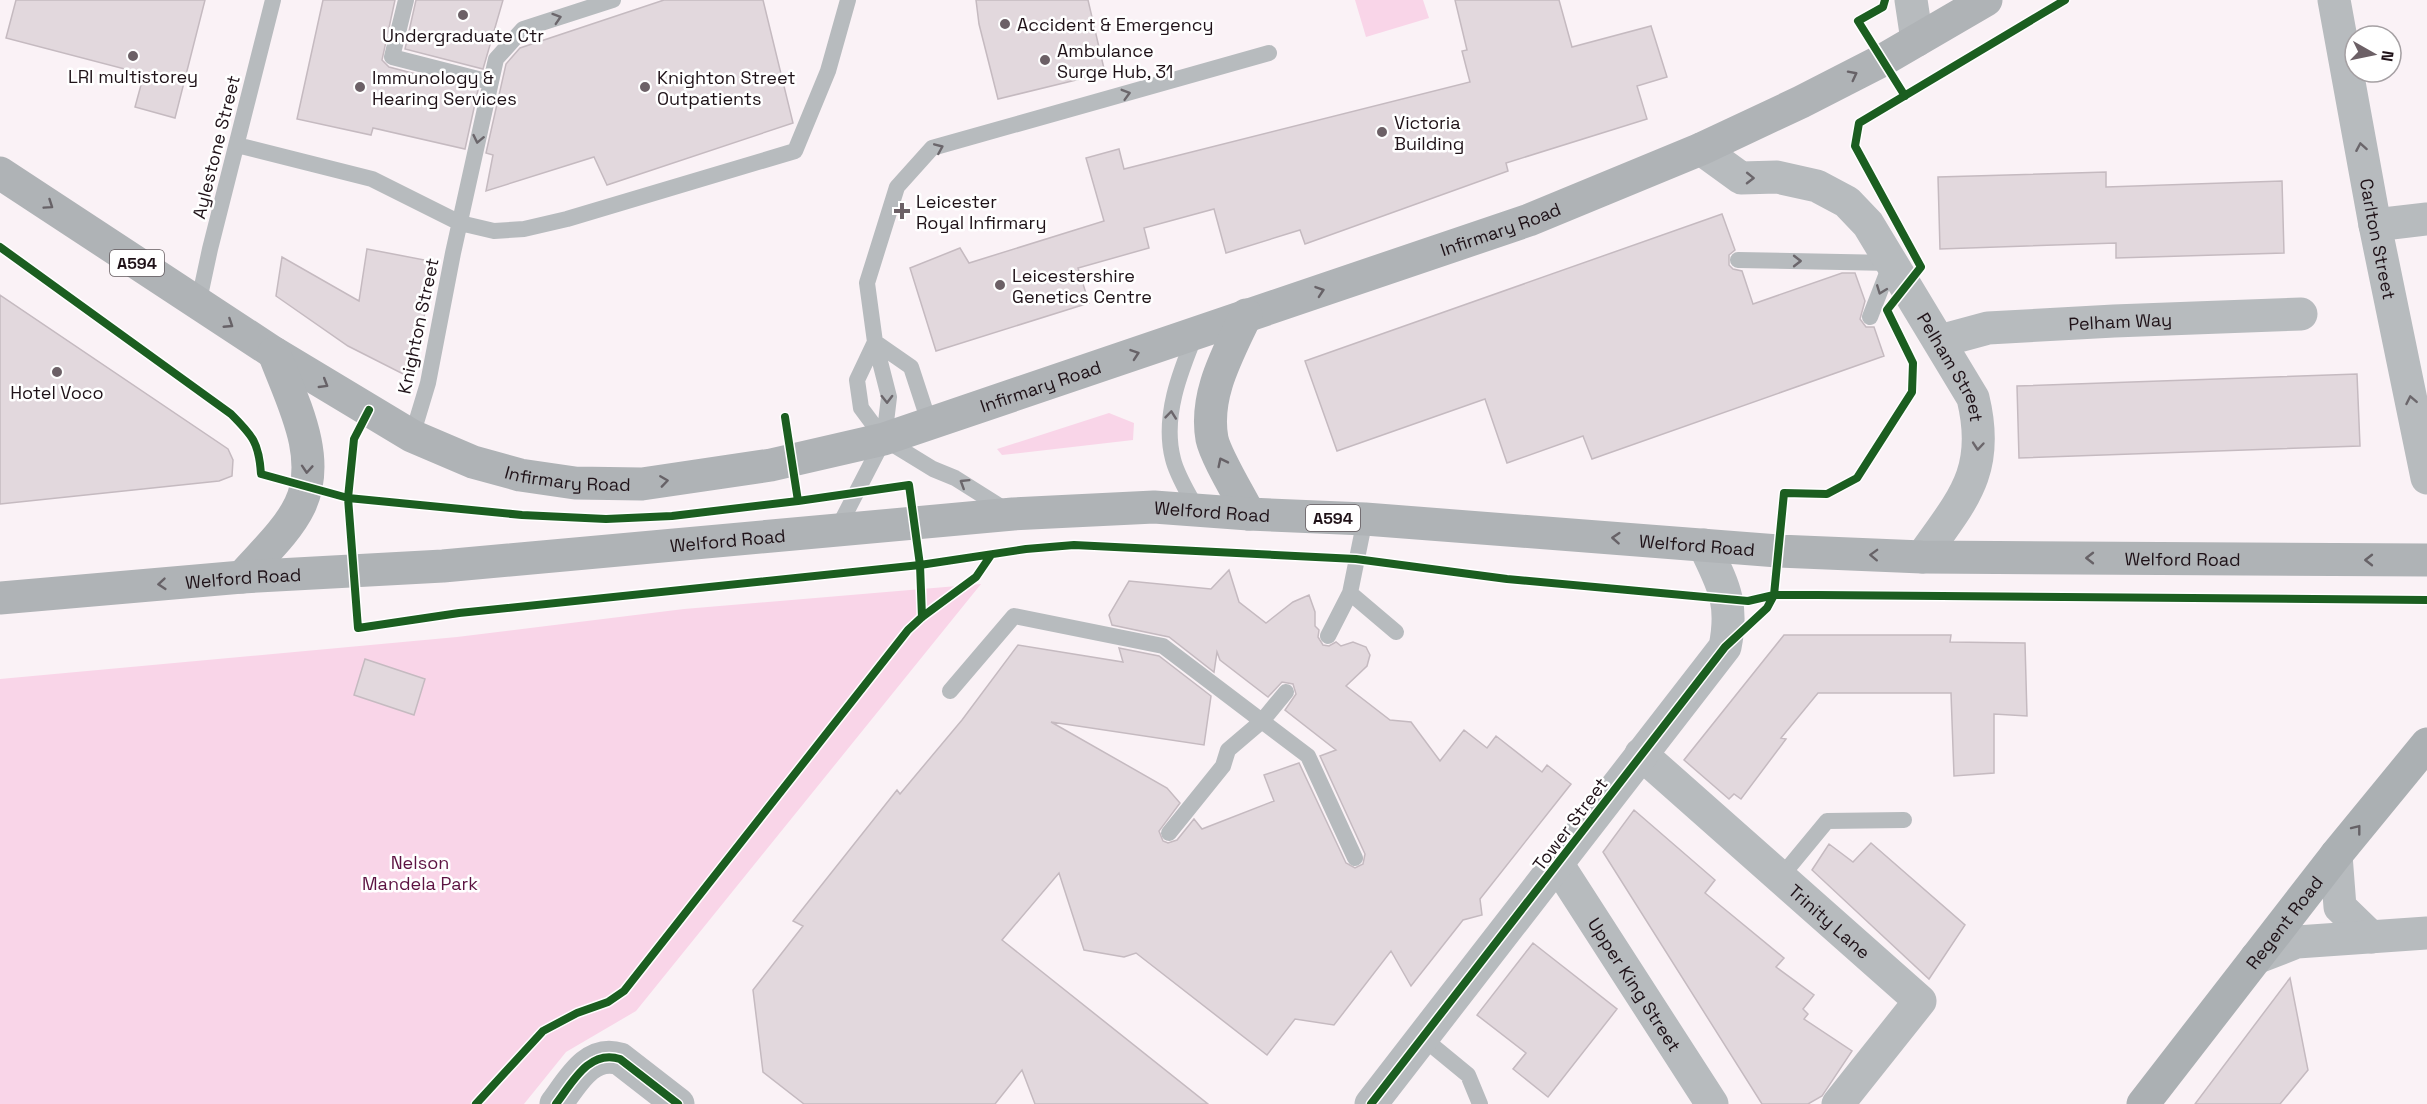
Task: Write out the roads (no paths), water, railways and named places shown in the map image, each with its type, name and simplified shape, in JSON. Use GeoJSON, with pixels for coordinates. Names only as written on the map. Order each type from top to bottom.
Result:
{"type":"FeatureCollection","features":[{"type":"Feature","properties":{"kind":"main road","name":"A594"},"geometry":{"type":"LineString","coordinates":[[1917,40],[1986,0]]}},
{"type":"Feature","properties":{"kind":"main road","name":"Infirmary Road"},"geometry":{"type":"LineString","coordinates":[[274,353],[412,436],[473,462],[520,475],[575,483],[642,484],[771,465],[884,439],[930,425],[1529,220],[1701,149],[1801,102],[1917,40]]}},
{"type":"Feature","properties":{"kind":"main road","name":"A594"},"geometry":{"type":"LineString","coordinates":[[0,173],[274,353]]}},
{"type":"Feature","properties":{"kind":"main road"},"geometry":{"type":"LineString","coordinates":[[1246,315],[1214,388],[1210,415],[1212,441],[1249,514]]}},
{"type":"Feature","properties":{"kind":"main road"},"geometry":{"type":"LineString","coordinates":[[242,577],[285,527],[300,505],[306,486],[308,457],[301,426],[274,353]]}},
{"type":"Feature","properties":{"kind":"main road","name":"Welford Road"},"geometry":{"type":"LineString","coordinates":[[0,598],[242,577],[443,566],[1013,514],[1122,507],[1365,519],[1778,551],[1922,557],[2427,560]]}},
{"type":"Feature","properties":{"kind":"street"},"geometry":{"type":"LineString","coordinates":[[1911,0],[1917,40]]}},
{"type":"Feature","properties":{"kind":"street","name":"Carlton Street"},"geometry":{"type":"LineString","coordinates":[[2334,0],[2375,225],[2427,478]]}},
{"type":"Feature","properties":{"kind":"street","name":"Pelham Street"},"geometry":{"type":"LineString","coordinates":[[1701,149],[1741,178],[1778,177],[1817,186],[1847,202],[1868,224],[1972,398],[1978,422],[1979,446],[1974,469],[1963,500],[1922,557]]}},
{"type":"Feature","properties":{"kind":"street"},"geometry":{"type":"LineString","coordinates":[[2375,225],[2427,219]]}},
{"type":"Feature","properties":{"kind":"street","name":"Pelham Way"},"geometry":{"type":"LineString","coordinates":[[1940,341],[1988,328],[2301,314]]}},
{"type":"Feature","properties":{"kind":"street","name":"Tower Street"},"geometry":{"type":"LineString","coordinates":[[1371,1104],[1725,647],[1730,623],[1728,600],[1704,545]]}},
{"type":"Feature","properties":{"kind":"street","name":"Regent Road"},"geometry":{"type":"LineString","coordinates":[[2143,1104],[2336,855],[2427,744]]}},
{"type":"Feature","properties":{"kind":"street","name":"Trinity Lane"},"geometry":{"type":"LineString","coordinates":[[1641,754],[1920,1001],[1838,1104]]}},
{"type":"Feature","properties":{"kind":"street"},"geometry":{"type":"LineString","coordinates":[[2336,855],[2340,907],[2371,937]]}},
{"type":"Feature","properties":{"kind":"street","name":"Upper King Street"},"geometry":{"type":"LineString","coordinates":[[1558,865],[1712,1104]]}},
{"type":"Feature","properties":{"kind":"street"},"geometry":{"type":"LineString","coordinates":[[2256,958],[2297,942],[2427,933]]}},
{"type":"Feature","properties":{"kind":"street"},"geometry":{"type":"LineString","coordinates":[[556,1104],[588,1064],[609,1055],[620,1059],[678,1104]]}},
{"type":"Feature","properties":{"kind":"lane","name":"Aylestone Street"},"geometry":{"type":"LineString","coordinates":[[198,305],[273,0]]}},
{"type":"Feature","properties":{"kind":"lane"},"geometry":{"type":"LineString","coordinates":[[406,0],[392,57],[490,82]]}},
{"type":"Feature","properties":{"kind":"lane","name":"Knighton Street"},"geometry":{"type":"LineString","coordinates":[[412,436],[428,383],[496,59],[523,29],[613,0]]}},
{"type":"Feature","properties":{"kind":"lane"},"geometry":{"type":"LineString","coordinates":[[237,146],[372,179],[460,223],[494,231],[524,229],[567,219],[795,151],[828,72],[848,0]]}},
{"type":"Feature","properties":{"kind":"lane"},"geometry":{"type":"LineString","coordinates":[[837,530],[884,439],[889,397],[876,342],[867,283],[897,187],[932,148],[1269,53]]}},
{"type":"Feature","properties":{"kind":"lane"},"geometry":{"type":"LineString","coordinates":[[1738,260],[1891,263],[1870,317]]}},
{"type":"Feature","properties":{"kind":"lane"},"geometry":{"type":"LineString","coordinates":[[1196,333],[1179,374],[1171,414],[1170,444],[1173,461],[1197,510]]}},
{"type":"Feature","properties":{"kind":"lane"},"geometry":{"type":"LineString","coordinates":[[876,342],[911,367],[930,425]]}},
{"type":"Feature","properties":{"kind":"lane"},"geometry":{"type":"LineString","coordinates":[[876,342],[857,380],[861,408],[884,439],[933,469],[955,477],[1013,514]]}},
{"type":"Feature","properties":{"kind":"lane"},"geometry":{"type":"LineString","coordinates":[[1328,636],[1350,593],[1365,519]]}},
{"type":"Feature","properties":{"kind":"lane"},"geometry":{"type":"LineString","coordinates":[[1350,593],[1396,632]]}},
{"type":"Feature","properties":{"kind":"lane"},"geometry":{"type":"LineString","coordinates":[[950,691],[1014,616],[1163,646],[1308,756],[1355,858]]}},
{"type":"Feature","properties":{"kind":"lane"},"geometry":{"type":"LineString","coordinates":[[1169,833],[1223,766],[1228,750],[1262,721],[1286,692]]}},
{"type":"Feature","properties":{"kind":"lane"},"geometry":{"type":"LineString","coordinates":[[1779,878],[1827,821],[1904,820]]}},
{"type":"Feature","properties":{"kind":"lane"},"geometry":{"type":"LineString","coordinates":[[1423,1038],[1468,1075],[1480,1104]]}},
{"type":"Feature","properties":{"kind":"place","name":"Undergraduate Ctr"},"geometry":{"type":"Point","coordinates":[463,15]}},
{"type":"Feature","properties":{"kind":"place","name":"Accident & Emergency"},"geometry":{"type":"Point","coordinates":[1005,24]}},
{"type":"Feature","properties":{"kind":"place","name":"LRI multistorey"},"geometry":{"type":"Point","coordinates":[133,56]}},
{"type":"Feature","properties":{"kind":"place","name":"Ambulance Surge Hub, 31"},"geometry":{"type":"Point","coordinates":[1045,60]}},
{"type":"Feature","properties":{"kind":"place","name":"Immunology & Hearing Services"},"geometry":{"type":"Point","coordinates":[360,87]}},
{"type":"Feature","properties":{"kind":"place","name":"Knighton Street Outpatients"},"geometry":{"type":"Point","coordinates":[645,87]}},
{"type":"Feature","properties":{"kind":"place","name":"Victoria Building"},"geometry":{"type":"Point","coordinates":[1382,132]}},
{"type":"Feature","properties":{"kind":"place","name":"Leicester Royal Infirmary"},"geometry":{"type":"Point","coordinates":[902,211]}},
{"type":"Feature","properties":{"kind":"place","name":"Leicestershire Genetics Centre"},"geometry":{"type":"Point","coordinates":[1000,285]}},
{"type":"Feature","properties":{"kind":"place","name":"Hotel Voco"},"geometry":{"type":"Point","coordinates":[57,372]}},
{"type":"Feature","properties":{"kind":"park label","name":"Nelson Mandela Park"},"geometry":{"type":"Point","coordinates":[420,872]}}]}
